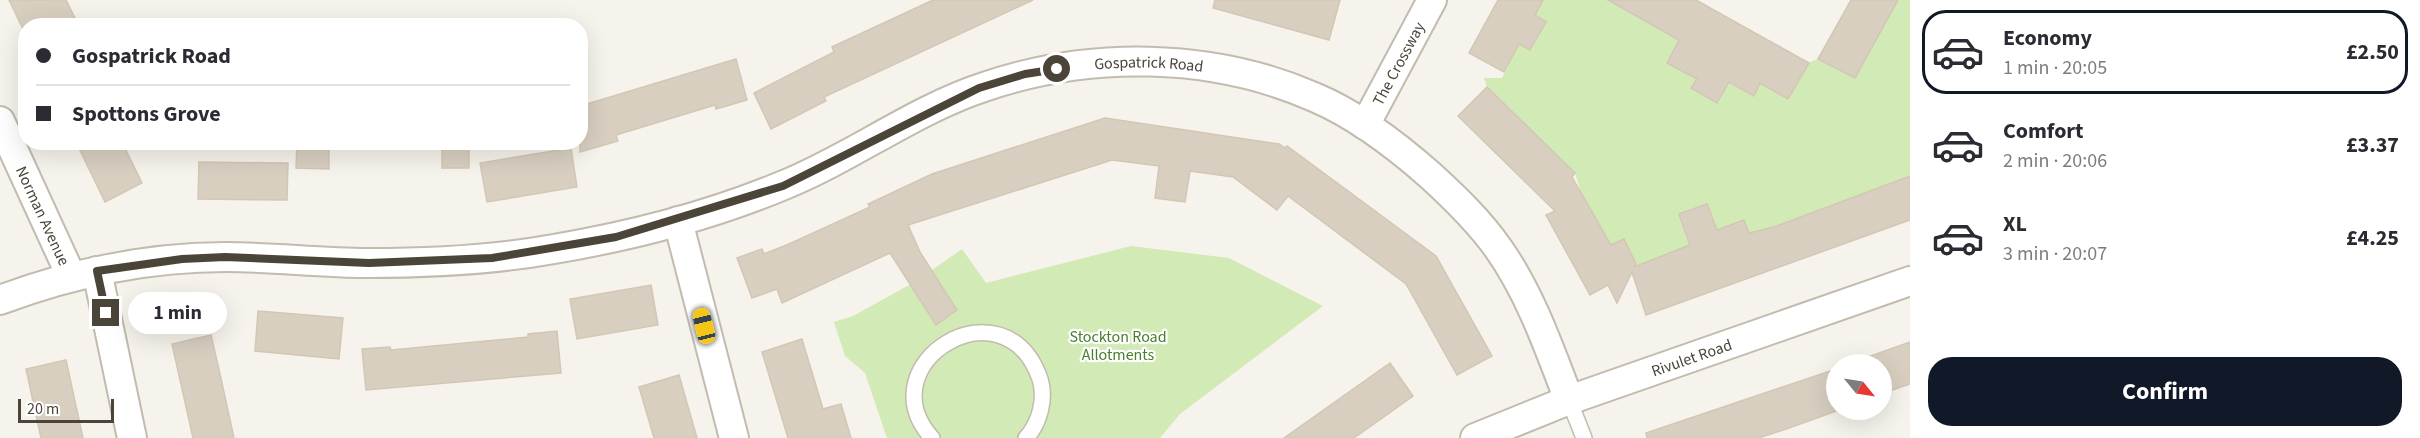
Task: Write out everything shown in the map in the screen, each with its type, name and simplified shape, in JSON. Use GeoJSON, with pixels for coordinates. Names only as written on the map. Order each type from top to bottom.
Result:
{"type":"FeatureCollection","features":[{"type":"Feature","properties":{"kind":"street","name":"The Crossway"},"geometry":{"type":"LineString","coordinates":[[1365,124],[1432,0]]}},
{"type":"Feature","properties":{"kind":"street","name":"Gospatrick Road"},"geometry":{"type":"LineString","coordinates":[[0,300],[84,273],[182,259],[225,257],[369,263],[492,258],[616,237],[678,220],[783,186],[979,88],[1025,74],[1071,66],[1118,61],[1165,62],[1218,69],[1271,81],[1316,97],[1365,124],[1408,156],[1476,220],[1499,249],[1528,300],[1569,400]]}},
{"type":"Feature","properties":{"kind":"street","name":"Norman Avenue"},"geometry":{"type":"LineString","coordinates":[[0,121],[84,273],[132,438]]}},
{"type":"Feature","properties":{"kind":"street"},"geometry":{"type":"LineString","coordinates":[[678,220],[734,438]]}},
{"type":"Feature","properties":{"kind":"street","name":"Rivulet Road"},"geometry":{"type":"LineString","coordinates":[[1475,438],[1569,400],[1910,281]]}},
{"type":"Feature","properties":{"kind":"lane"},"geometry":{"type":"LineString","coordinates":[[932,438],[918,414],[915,396],[918,377],[925,361],[938,347],[953,337],[971,332],[989,333],[1008,339],[1022,349],[1034,364],[1041,381],[1042,400],[1038,418],[1026,438]]}},
{"type":"Feature","properties":{"kind":"lane"},"geometry":{"type":"LineString","coordinates":[[1569,400],[1584,438]]}},
{"type":"Feature","properties":{"kind":"green space"},"geometry":{"type":"Polygon","coordinates":[[[1543,0],[1625,0],[1621,7],[1657,28],[1691,19],[1667,63],[1697,79],[1691,88],[1717,102],[1729,82],[1753,96],[1760,83],[1818,59],[1855,78],[1898,0],[1910,0],[1910,176],[1779,226],[1749,233],[1717,230],[1707,204],[1680,214],[1690,245],[1663,264],[1633,276],[1631,275],[1636,264],[1624,239],[1611,245],[1582,196],[1575,173],[1487,87],[1484,78],[1502,78],[1519,44],[1531,50],[1546,22],[1535,15],[1543,0]]]}},
{"type":"Feature","properties":{"kind":"green space","name":"Stockton Road Allotments"},"geometry":{"type":"Polygon","coordinates":[[[1131,246],[1229,258],[1323,306],[1180,414],[1160,438],[887,438],[865,373],[845,356],[834,322],[853,316],[911,284],[936,325],[957,310],[932,270],[962,249],[986,283],[1131,246]]]}},
{"type":"Feature","properties":{"kind":"building"},"geometry":{"type":"Polygon","coordinates":[[[9,0],[66,0],[75,18],[18,18],[9,0]]]}},
{"type":"Feature","properties":{"kind":"building"},"geometry":{"type":"Polygon","coordinates":[[[933,0],[1033,0],[824,97],[826,101],[771,129],[754,93],[834,52],[832,47],[933,0]]]}},
{"type":"Feature","properties":{"kind":"building"},"geometry":{"type":"Polygon","coordinates":[[[1215,0],[1340,0],[1329,40],[1213,8],[1215,0]]]}},
{"type":"Feature","properties":{"kind":"building"},"geometry":{"type":"Polygon","coordinates":[[[1498,0],[1543,0],[1535,15],[1546,22],[1530,50],[1519,44],[1504,72],[1469,53],[1498,0]]]}},
{"type":"Feature","properties":{"kind":"building"},"geometry":{"type":"Polygon","coordinates":[[[1608,0],[1696,0],[1809,63],[1788,99],[1760,83],[1754,96],[1729,82],[1717,103],[1691,88],[1697,79],[1667,63],[1679,40],[1608,0]]]}},
{"type":"Feature","properties":{"kind":"building"},"geometry":{"type":"Polygon","coordinates":[[[1851,0],[1898,0],[1855,78],[1818,59],[1851,0]]]}},
{"type":"Feature","properties":{"kind":"building"},"geometry":{"type":"Polygon","coordinates":[[[736,59],[747,100],[716,109],[715,105],[616,135],[618,141],[588,150],[588,104],[736,59]]]}},
{"type":"Feature","properties":{"kind":"building"},"geometry":{"type":"Polygon","coordinates":[[[1487,87],[1575,173],[1572,177],[1611,245],[1624,239],[1636,264],[1634,267],[1690,245],[1679,214],[1707,204],[1717,230],[1744,220],[1749,233],[1774,227],[1910,176],[1910,220],[1646,315],[1632,272],[1617,303],[1608,285],[1590,295],[1546,215],[1555,211],[1458,116],[1487,87]]]}},
{"type":"Feature","properties":{"kind":"building"},"geometry":{"type":"Polygon","coordinates":[[[1105,118],[1279,144],[1285,148],[1287,146],[1436,256],[1492,356],[1457,375],[1406,284],[1288,196],[1277,210],[1233,177],[1190,171],[1185,202],[1155,198],[1159,166],[1112,160],[908,225],[920,252],[957,310],[936,325],[890,253],[782,303],[777,289],[752,298],[737,258],[762,249],[764,254],[789,244],[870,207],[868,204],[932,174],[1105,118]]]}},
{"type":"Feature","properties":{"kind":"building"},"geometry":{"type":"Polygon","coordinates":[[[80,150],[126,150],[142,183],[105,202],[80,150]]]}},
{"type":"Feature","properties":{"kind":"building"},"geometry":{"type":"Polygon","coordinates":[[[297,150],[329,150],[329,169],[296,168],[297,150]]]}},
{"type":"Feature","properties":{"kind":"building"},"geometry":{"type":"Polygon","coordinates":[[[442,150],[469,150],[469,168],[442,168],[442,150]]]}},
{"type":"Feature","properties":{"kind":"building"},"geometry":{"type":"Polygon","coordinates":[[[571,150],[577,187],[487,202],[480,163],[571,150]]]}},
{"type":"Feature","properties":{"kind":"building"},"geometry":{"type":"Polygon","coordinates":[[[199,162],[288,163],[287,200],[198,199],[199,162]]]}},
{"type":"Feature","properties":{"kind":"building"},"geometry":{"type":"Polygon","coordinates":[[[651,285],[658,325],[577,339],[570,299],[651,285]]]}},
{"type":"Feature","properties":{"kind":"building"},"geometry":{"type":"Polygon","coordinates":[[[258,311],[343,318],[339,359],[255,351],[258,311]]]}},
{"type":"Feature","properties":{"kind":"building"},"geometry":{"type":"Polygon","coordinates":[[[557,331],[561,373],[366,390],[362,349],[390,347],[391,350],[528,337],[528,334],[557,331]]]}},
{"type":"Feature","properties":{"kind":"building"},"geometry":{"type":"Polygon","coordinates":[[[211,335],[234,438],[193,438],[172,344],[211,335]]]}},
{"type":"Feature","properties":{"kind":"building"},"geometry":{"type":"Polygon","coordinates":[[[802,339],[823,409],[841,404],[851,438],[788,438],[762,352],[802,339]]]}},
{"type":"Feature","properties":{"kind":"building"},"geometry":{"type":"Polygon","coordinates":[[[1910,342],[1910,384],[1892,390],[1892,354],[1876,354],[1910,342]]]}},
{"type":"Feature","properties":{"kind":"building"},"geometry":{"type":"Polygon","coordinates":[[[66,360],[83,438],[41,438],[26,369],[66,360]]]}},
{"type":"Feature","properties":{"kind":"building"},"geometry":{"type":"Polygon","coordinates":[[[1390,363],[1413,396],[1354,438],[1284,438],[1390,363]]]}},
{"type":"Feature","properties":{"kind":"building"},"geometry":{"type":"Polygon","coordinates":[[[1826,372],[1826,415],[1789,428],[1759,438],[1647,438],[1646,433],[1826,372]]]}},
{"type":"Feature","properties":{"kind":"building"},"geometry":{"type":"Polygon","coordinates":[[[679,375],[697,438],[654,438],[639,387],[679,375]]]}},
{"type":"Feature","properties":{"kind":"route"},"geometry":{"type":"LineString","coordinates":[[106,313],[97,271],[182,259],[225,257],[369,263],[492,258],[552,250],[616,237],[678,220],[783,186],[979,88],[1025,74],[1057,69]]}}]}
